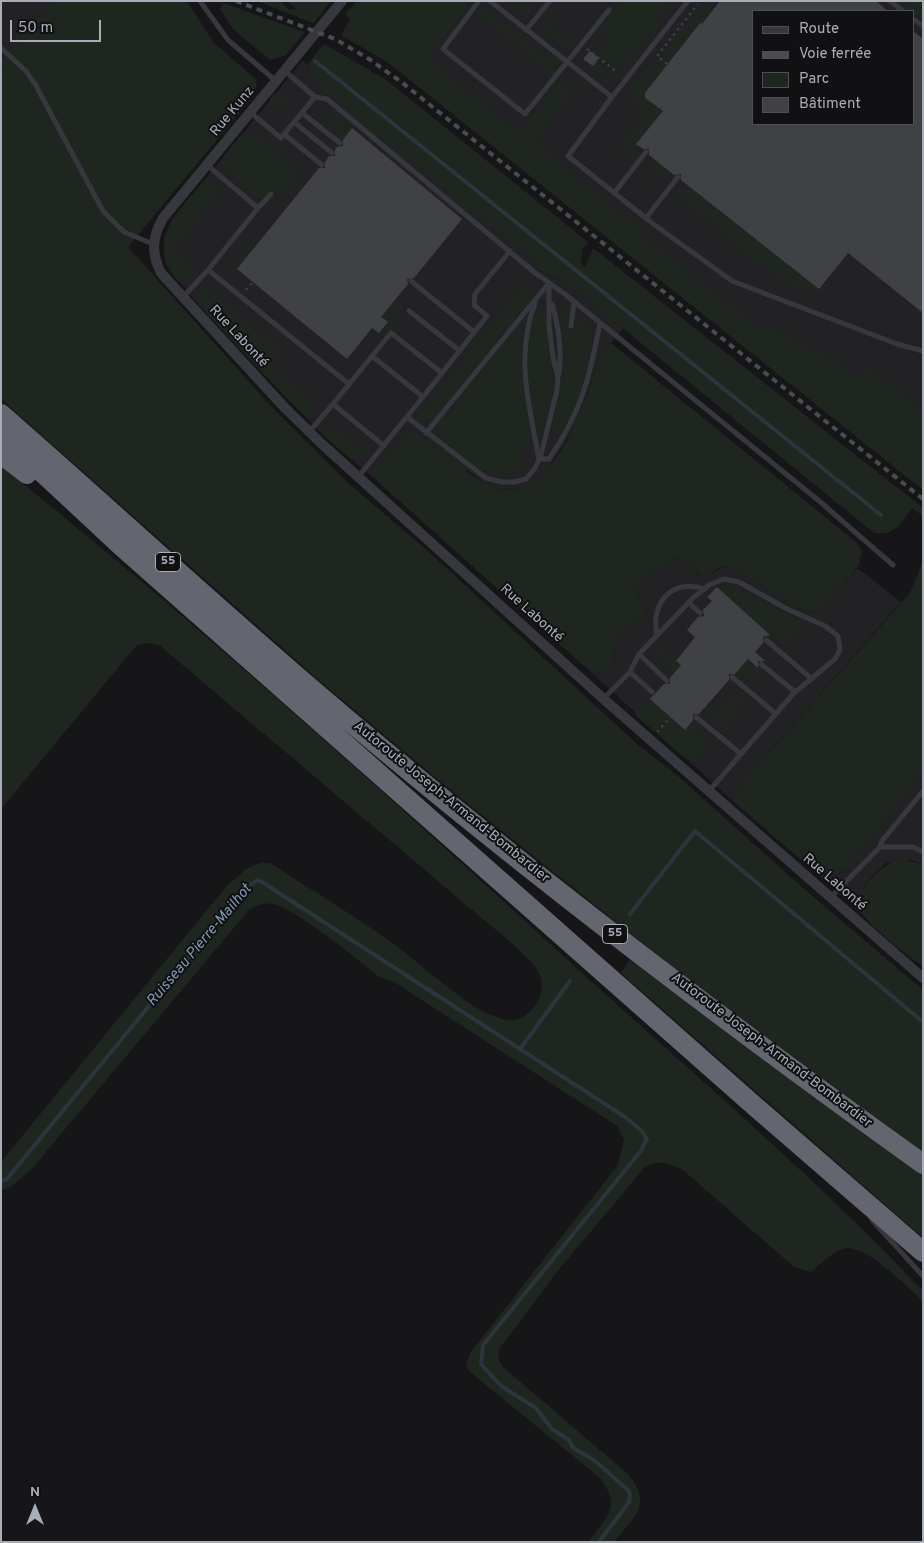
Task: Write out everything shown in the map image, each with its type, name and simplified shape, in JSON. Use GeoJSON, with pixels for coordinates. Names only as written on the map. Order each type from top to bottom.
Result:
{"type":"FeatureCollection","features":[{"type":"Feature","properties":{"kind":"highway","name":"Autoroute Joseph-Armand-Bombardier"},"geometry":{"type":"LineString","coordinates":[[1,414],[280,662],[380,746],[538,873],[722,1016],[923,1164]]}},
{"type":"Feature","properties":{"kind":"highway"},"geometry":{"type":"LineString","coordinates":[[1,434],[120,545]]}},
{"type":"Feature","properties":{"kind":"highway"},"geometry":{"type":"LineString","coordinates":[[1,454],[120,545]]}},
{"type":"Feature","properties":{"kind":"highway","name":"Autoroute Joseph-Armand-Bombardier"},"geometry":{"type":"LineString","coordinates":[[120,545],[923,1252]]}},
{"type":"Feature","properties":{"kind":"street","name":"Rue Kunz"},"geometry":{"type":"LineString","coordinates":[[154,244],[154,237],[163,218],[342,1]]}},
{"type":"Feature","properties":{"kind":"street","name":"Rue Labonté"},"geometry":{"type":"LineString","coordinates":[[154,244],[155,259],[161,273],[182,298],[310,432],[603,698],[923,978]]}},
{"type":"Feature","properties":{"kind":"lane"},"geometry":{"type":"LineString","coordinates":[[200,1],[228,40],[276,81]]}},
{"type":"Feature","properties":{"kind":"lane"},"geometry":{"type":"LineString","coordinates":[[479,1],[443,49],[526,114],[609,10]]}},
{"type":"Feature","properties":{"kind":"lane"},"geometry":{"type":"LineString","coordinates":[[490,1],[612,97]]}},
{"type":"Feature","properties":{"kind":"lane"},"geometry":{"type":"LineString","coordinates":[[526,30],[550,1]]}},
{"type":"Feature","properties":{"kind":"lane"},"geometry":{"type":"LineString","coordinates":[[688,1],[568,156],[646,218],[737,284],[896,344],[923,351]]}},
{"type":"Feature","properties":{"kind":"lane"},"geometry":{"type":"LineString","coordinates":[[890,1],[902,10]]}},
{"type":"Feature","properties":{"kind":"lane"},"geometry":{"type":"LineString","coordinates":[[1,48],[36,84],[103,211],[124,232],[154,244]]}},
{"type":"Feature","properties":{"kind":"lane"},"geometry":{"type":"LineString","coordinates":[[285,71],[316,97],[327,99],[549,283],[818,500],[893,565]]}},
{"type":"Feature","properties":{"kind":"lane"},"geometry":{"type":"LineString","coordinates":[[250,112],[281,138],[316,97]]}},
{"type":"Feature","properties":{"kind":"lane"},"geometry":{"type":"LineString","coordinates":[[302,113],[340,144]]}},
{"type":"Feature","properties":{"kind":"lane"},"geometry":{"type":"LineString","coordinates":[[294,122],[332,153]]}},
{"type":"Feature","properties":{"kind":"lane"},"geometry":{"type":"LineString","coordinates":[[284,134],[322,165]]}},
{"type":"Feature","properties":{"kind":"lane"},"geometry":{"type":"LineString","coordinates":[[614,193],[646,152]]}},
{"type":"Feature","properties":{"kind":"lane"},"geometry":{"type":"LineString","coordinates":[[206,164],[258,208]]}},
{"type":"Feature","properties":{"kind":"lane"},"geometry":{"type":"LineString","coordinates":[[646,218],[678,177]]}},
{"type":"Feature","properties":{"kind":"lane"},"geometry":{"type":"LineString","coordinates":[[182,298],[208,270],[271,194]]}},
{"type":"Feature","properties":{"kind":"lane"},"geometry":{"type":"LineString","coordinates":[[358,477],[487,316],[474,305],[475,294],[510,251]]}},
{"type":"Feature","properties":{"kind":"lane"},"geometry":{"type":"LineString","coordinates":[[208,270],[349,384]]}},
{"type":"Feature","properties":{"kind":"lane"},"geometry":{"type":"LineString","coordinates":[[411,281],[474,332]]}},
{"type":"Feature","properties":{"kind":"lane"},"geometry":{"type":"LineString","coordinates":[[426,432],[549,283]]}},
{"type":"Feature","properties":{"kind":"lane"},"geometry":{"type":"LineString","coordinates":[[549,283],[551,302],[549,324],[553,358],[558,377]]}},
{"type":"Feature","properties":{"kind":"lane"},"geometry":{"type":"LineString","coordinates":[[536,298],[526,330],[523,360],[539,459]]}},
{"type":"Feature","properties":{"kind":"lane"},"geometry":{"type":"LineString","coordinates":[[407,417],[486,478],[502,482],[515,482],[526,479],[539,459],[558,377],[561,355],[558,322],[551,302]]}},
{"type":"Feature","properties":{"kind":"lane"},"geometry":{"type":"LineString","coordinates":[[571,326],[574,302]]}},
{"type":"Feature","properties":{"kind":"lane"},"geometry":{"type":"LineString","coordinates":[[409,311],[460,351]]}},
{"type":"Feature","properties":{"kind":"lane"},"geometry":{"type":"LineString","coordinates":[[539,459],[549,459],[568,431],[577,413],[587,385],[600,323]]}},
{"type":"Feature","properties":{"kind":"lane"},"geometry":{"type":"LineString","coordinates":[[310,432],[391,333],[442,373]]}},
{"type":"Feature","properties":{"kind":"lane"},"geometry":{"type":"LineString","coordinates":[[372,356],[423,397]]}},
{"type":"Feature","properties":{"kind":"lane"},"geometry":{"type":"LineString","coordinates":[[333,404],[384,446]]}},
{"type":"Feature","properties":{"kind":"lane"},"geometry":{"type":"LineString","coordinates":[[603,698],[630,672],[639,654],[689,603],[719,580],[730,579],[834,632],[840,643],[838,655],[795,692],[709,791]]}},
{"type":"Feature","properties":{"kind":"lane"},"geometry":{"type":"LineString","coordinates":[[657,636],[657,620],[660,606],[670,591],[684,585],[705,589]]}},
{"type":"Feature","properties":{"kind":"lane"},"geometry":{"type":"LineString","coordinates":[[689,603],[700,613]]}},
{"type":"Feature","properties":{"kind":"lane"},"geometry":{"type":"LineString","coordinates":[[766,640],[812,678]]}},
{"type":"Feature","properties":{"kind":"lane"},"geometry":{"type":"LineString","coordinates":[[639,654],[667,680]]}},
{"type":"Feature","properties":{"kind":"lane"},"geometry":{"type":"LineString","coordinates":[[762,664],[795,692]]}},
{"type":"Feature","properties":{"kind":"lane"},"geometry":{"type":"LineString","coordinates":[[630,672],[652,692]]}},
{"type":"Feature","properties":{"kind":"lane"},"geometry":{"type":"LineString","coordinates":[[732,677],[776,714]]}},
{"type":"Feature","properties":{"kind":"lane"},"geometry":{"type":"LineString","coordinates":[[696,717],[741,754]]}},
{"type":"Feature","properties":{"kind":"lane"},"geometry":{"type":"LineString","coordinates":[[830,898],[880,847],[882,841],[923,791]]}},
{"type":"Feature","properties":{"kind":"lane"},"geometry":{"type":"LineString","coordinates":[[880,847],[913,847],[923,852]]}},
{"type":"Feature","properties":{"kind":"lane"},"geometry":{"type":"LineString","coordinates":[[821,1164],[859,1206]]}},
{"type":"Feature","properties":{"kind":"lane"},"geometry":{"type":"LineString","coordinates":[[865,1213],[923,1276]]}},
{"type":"Feature","properties":{"kind":"path"},"geometry":{"type":"LineString","coordinates":[[667,64],[657,56],[698,4]]}},
{"type":"Feature","properties":{"kind":"path"},"geometry":{"type":"LineString","coordinates":[[583,54],[586,49],[617,72]]}},
{"type":"Feature","properties":{"kind":"path"},"geometry":{"type":"LineString","coordinates":[[657,732],[671,717]]}},
{"type":"Feature","properties":{"kind":"shaded area"},"geometry":{"type":"Polygon","coordinates":[[[1,1],[52,1],[2,68],[1,67],[1,1]]]}},
{"type":"Feature","properties":{"kind":"shaded area"},"geometry":{"type":"Polygon","coordinates":[[[287,1],[331,1],[313,23],[287,1]]]}},
{"type":"Feature","properties":{"kind":"shaded area"},"geometry":{"type":"Polygon","coordinates":[[[467,1],[923,1],[923,459],[423,64],[468,6],[467,1]]]}},
{"type":"Feature","properties":{"kind":"shaded area"},"geometry":{"type":"Polygon","coordinates":[[[303,60],[307,65],[309,74],[526,255],[538,269],[566,283],[623,328],[611,343],[603,345],[577,424],[543,476],[530,486],[510,489],[497,488],[483,482],[467,470],[375,477],[377,481],[324,436],[271,382],[195,301],[166,265],[164,238],[171,221],[303,60]]]}},
{"type":"Feature","properties":{"kind":"shaded area"},"geometry":{"type":"Polygon","coordinates":[[[678,556],[703,578],[726,566],[738,571],[798,608],[811,612],[818,613],[857,568],[901,602],[739,786],[733,796],[735,803],[593,674],[607,671],[613,662],[618,633],[648,614],[633,588],[678,556]]]}},
{"type":"Feature","properties":{"kind":"shaded area"},"geometry":{"type":"Polygon","coordinates":[[[923,774],[923,864],[910,860],[886,863],[872,876],[864,887],[861,904],[865,917],[814,871],[827,876],[842,873],[849,867],[923,774]]]}},
{"type":"Feature","properties":{"kind":"green space"},"geometry":{"type":"Polygon","coordinates":[[[52,1],[187,1],[214,43],[255,78],[257,85],[249,101],[128,247],[268,403],[347,482],[429,552],[637,744],[679,777],[802,887],[923,990],[923,1152],[690,981],[453,792],[322,683],[1,399],[1,67],[52,1]]]}},
{"type":"Feature","properties":{"kind":"green space"},"geometry":{"type":"Polygon","coordinates":[[[257,1],[280,1],[290,10],[296,9],[305,16],[317,1],[331,1],[313,23],[257,1]]]}},
{"type":"Feature","properties":{"kind":"green space"},"geometry":{"type":"Polygon","coordinates":[[[357,1],[467,1],[468,6],[428,59],[519,132],[557,85],[565,92],[576,79],[580,83],[534,142],[640,228],[638,232],[755,325],[787,333],[816,354],[838,356],[842,368],[858,378],[869,368],[923,409],[923,490],[387,62],[341,35],[350,20],[345,14],[357,1]]]}},
{"type":"Feature","properties":{"kind":"green space"},"geometry":{"type":"Polygon","coordinates":[[[506,1],[521,1],[533,11],[525,17],[506,1]]]}},
{"type":"Feature","properties":{"kind":"green space"},"geometry":{"type":"Polygon","coordinates":[[[622,1],[674,1],[639,50],[618,71],[598,56],[610,40],[599,31],[622,1]]]}},
{"type":"Feature","properties":{"kind":"green space"},"geometry":{"type":"Polygon","coordinates":[[[899,1],[923,1],[923,20],[914,14],[914,10],[908,10],[899,1]]]}},
{"type":"Feature","properties":{"kind":"green space"},"geometry":{"type":"Polygon","coordinates":[[[223,3],[305,32],[285,56],[270,60],[233,29],[220,9],[223,3]]]}},
{"type":"Feature","properties":{"kind":"green space"},"geometry":{"type":"Polygon","coordinates":[[[702,4],[714,10],[702,24],[699,23],[669,62],[659,55],[702,4]]]}},
{"type":"Feature","properties":{"kind":"green space"},"geometry":{"type":"Polygon","coordinates":[[[486,8],[555,63],[550,72],[477,14],[481,9],[486,8]]]}},
{"type":"Feature","properties":{"kind":"green space"},"geometry":{"type":"Polygon","coordinates":[[[544,20],[574,43],[569,49],[541,29],[540,25],[544,20]]]}},
{"type":"Feature","properties":{"kind":"green space"},"geometry":{"type":"Polygon","coordinates":[[[324,44],[385,79],[588,242],[583,248],[581,263],[585,267],[593,248],[923,508],[923,516],[912,508],[897,527],[887,532],[874,533],[566,283],[538,269],[526,255],[368,126],[309,74],[307,65],[324,44]]]}},
{"type":"Feature","properties":{"kind":"green space"},"geometry":{"type":"Polygon","coordinates":[[[656,58],[666,66],[645,93],[645,97],[663,111],[629,155],[622,154],[619,148],[621,144],[645,113],[632,102],[630,90],[656,58]]]}},
{"type":"Feature","properties":{"kind":"green space"},"geometry":{"type":"Polygon","coordinates":[[[598,60],[614,73],[604,76],[589,68],[598,60]]]}},
{"type":"Feature","properties":{"kind":"green space"},"geometry":{"type":"Polygon","coordinates":[[[278,93],[284,95],[286,101],[284,107],[278,109],[272,107],[270,101],[272,95],[278,93]]]}},
{"type":"Feature","properties":{"kind":"green space"},"geometry":{"type":"Polygon","coordinates":[[[318,116],[333,118],[352,128],[342,141],[317,119],[318,116]]]}},
{"type":"Feature","properties":{"kind":"green space"},"geometry":{"type":"Polygon","coordinates":[[[251,131],[302,172],[279,198],[270,191],[262,200],[227,170],[224,156],[240,136],[251,131]]]}},
{"type":"Feature","properties":{"kind":"green space"},"geometry":{"type":"Polygon","coordinates":[[[657,161],[666,168],[655,181],[650,173],[657,161]]]}},
{"type":"Feature","properties":{"kind":"green space"},"geometry":{"type":"Polygon","coordinates":[[[206,178],[217,182],[221,190],[174,249],[191,264],[193,270],[188,280],[178,281],[168,266],[164,252],[165,239],[177,214],[206,178]]]}},
{"type":"Feature","properties":{"kind":"green space"},"geometry":{"type":"Polygon","coordinates":[[[689,186],[819,289],[812,292],[780,279],[753,259],[702,215],[673,197],[681,187],[686,190],[689,186]]]}},
{"type":"Feature","properties":{"kind":"green space"},"geometry":{"type":"Polygon","coordinates":[[[253,241],[257,244],[237,269],[236,262],[240,258],[237,250],[230,257],[234,263],[233,265],[225,259],[236,247],[244,253],[253,241]]]}},
{"type":"Feature","properties":{"kind":"green space"},"geometry":{"type":"Polygon","coordinates":[[[505,264],[529,278],[533,285],[530,293],[531,299],[436,412],[429,419],[414,421],[526,281],[505,264]]]}},
{"type":"Feature","properties":{"kind":"green space"},"geometry":{"type":"Polygon","coordinates":[[[205,287],[282,350],[269,366],[316,406],[313,413],[307,415],[301,412],[199,305],[198,296],[205,287]]]}},
{"type":"Feature","properties":{"kind":"green space"},"geometry":{"type":"Polygon","coordinates":[[[401,302],[403,309],[380,338],[371,330],[379,333],[388,322],[381,317],[391,305],[395,309],[401,302]]]}},
{"type":"Feature","properties":{"kind":"green space"},"geometry":{"type":"Polygon","coordinates":[[[563,308],[570,311],[569,328],[573,332],[576,319],[589,327],[588,353],[582,388],[571,420],[563,431],[554,436],[553,429],[565,364],[561,316],[563,308]]]}},
{"type":"Feature","properties":{"kind":"green space"},"geometry":{"type":"Polygon","coordinates":[[[540,310],[544,311],[546,318],[552,381],[540,439],[525,366],[532,317],[540,310]]]}},
{"type":"Feature","properties":{"kind":"green space"},"geometry":{"type":"Polygon","coordinates":[[[520,329],[523,333],[521,364],[532,439],[526,442],[520,463],[524,471],[511,475],[488,473],[468,462],[439,438],[443,421],[515,331],[520,329]]]}},
{"type":"Feature","properties":{"kind":"green space"},"geometry":{"type":"Polygon","coordinates":[[[611,343],[856,542],[862,551],[859,565],[818,613],[798,608],[738,571],[726,566],[719,568],[704,578],[678,556],[633,588],[648,614],[618,633],[613,662],[607,671],[593,674],[377,481],[375,477],[381,462],[409,429],[483,482],[507,489],[529,484],[547,470],[563,449],[586,397],[603,345],[611,343]]]}},
{"type":"Feature","properties":{"kind":"green space"},"geometry":{"type":"Polygon","coordinates":[[[330,423],[335,426],[330,428],[334,435],[338,437],[342,432],[361,449],[366,443],[370,446],[360,458],[351,459],[324,436],[325,429],[330,423]]]}},
{"type":"Feature","properties":{"kind":"green space"},"geometry":{"type":"Polygon","coordinates":[[[1,466],[150,589],[296,715],[756,1129],[841,1208],[923,1291],[923,1301],[885,1267],[862,1252],[852,1249],[843,1249],[834,1253],[811,1272],[794,1267],[683,1170],[664,1163],[655,1163],[645,1167],[556,1273],[500,1348],[498,1358],[503,1367],[629,1475],[636,1486],[640,1495],[638,1510],[634,1518],[614,1542],[588,1542],[609,1511],[611,1504],[607,1488],[600,1478],[470,1372],[466,1365],[470,1353],[618,1165],[624,1139],[617,1126],[394,982],[379,977],[312,925],[284,908],[273,904],[260,905],[248,911],[30,1171],[12,1186],[1,1191],[1,1162],[225,888],[245,870],[256,864],[270,863],[394,944],[464,999],[494,1016],[514,1020],[526,1015],[531,1011],[541,993],[542,981],[537,970],[516,947],[159,645],[145,643],[136,646],[1,809],[1,466]]]}},
{"type":"Feature","properties":{"kind":"green space"},"geometry":{"type":"Polygon","coordinates":[[[923,561],[923,774],[849,867],[840,873],[832,875],[819,873],[814,871],[735,803],[733,796],[739,786],[910,593],[923,561]]]}},
{"type":"Feature","properties":{"kind":"green space"},"geometry":{"type":"Polygon","coordinates":[[[724,586],[747,593],[804,624],[784,646],[769,636],[716,587],[724,586]]]}},
{"type":"Feature","properties":{"kind":"green space"},"geometry":{"type":"Polygon","coordinates":[[[658,649],[669,653],[681,665],[674,673],[654,653],[658,649]]]}},
{"type":"Feature","properties":{"kind":"green space"},"geometry":{"type":"Polygon","coordinates":[[[748,659],[766,672],[753,680],[749,680],[737,672],[748,659]]]}},
{"type":"Feature","properties":{"kind":"green space"},"geometry":{"type":"Polygon","coordinates":[[[735,693],[744,701],[744,704],[722,729],[703,713],[711,704],[714,706],[709,711],[715,715],[735,693]]]}},
{"type":"Feature","properties":{"kind":"green space"},"geometry":{"type":"Polygon","coordinates":[[[649,698],[669,716],[655,732],[635,715],[635,712],[649,698]]]}},
{"type":"Feature","properties":{"kind":"green space"},"geometry":{"type":"Polygon","coordinates":[[[672,718],[685,730],[691,723],[711,742],[696,759],[686,759],[657,734],[672,718]]]}},
{"type":"Feature","properties":{"kind":"green space"},"geometry":{"type":"Polygon","coordinates":[[[899,859],[923,864],[923,967],[878,931],[866,918],[861,909],[860,900],[868,882],[883,868],[899,859]]]}},
{"type":"Feature","properties":{"kind":"green space"},"geometry":{"type":"Polygon","coordinates":[[[630,959],[821,1102],[923,1175],[923,1238],[621,973],[630,959]]]}},
{"type":"Feature","properties":{"kind":"building"},"geometry":{"type":"Polygon","coordinates":[[[720,1],[876,1],[887,10],[752,10],[752,125],[914,125],[914,32],[923,39],[923,313],[848,253],[819,289],[681,180],[681,174],[674,175],[649,155],[649,149],[643,149],[636,144],[663,111],[645,98],[645,93],[700,23],[702,24],[720,1]]]}},
{"type":"Feature","properties":{"kind":"building"},"geometry":{"type":"Polygon","coordinates":[[[590,51],[599,58],[593,66],[583,59],[590,51]]]}},
{"type":"Feature","properties":{"kind":"building"},"geometry":{"type":"Polygon","coordinates":[[[352,128],[462,219],[414,278],[407,279],[408,284],[381,317],[388,322],[379,333],[372,328],[347,359],[237,269],[319,168],[325,168],[325,162],[329,156],[335,156],[335,150],[337,147],[343,146],[343,140],[352,128]]]}},
{"type":"Feature","properties":{"kind":"building"},"geometry":{"type":"Polygon","coordinates":[[[717,587],[770,635],[763,637],[763,643],[755,652],[765,661],[758,661],[758,668],[748,659],[735,674],[729,674],[729,680],[699,714],[693,714],[693,720],[685,730],[650,699],[664,684],[670,684],[670,678],[681,665],[676,661],[695,637],[687,630],[698,617],[704,616],[703,610],[712,601],[707,597],[717,587]]]}},
{"type":"Feature","properties":{"kind":"waterway"},"geometry":{"type":"LineString","coordinates":[[315,61],[881,515]]}},
{"type":"Feature","properties":{"kind":"waterway"},"geometry":{"type":"LineString","coordinates":[[630,914],[695,831],[923,1022]]}},
{"type":"Feature","properties":{"kind":"waterway","name":"Ruisseau Pierre-Mailhot"},"geometry":{"type":"LineString","coordinates":[[1,1181],[6,1180],[245,889],[257,880],[262,882],[625,1117],[642,1131],[647,1139],[640,1152],[483,1345],[481,1364],[501,1386],[536,1408],[552,1429],[569,1440],[573,1448],[594,1460],[628,1490],[630,1495],[629,1502],[599,1542]]}},
{"type":"Feature","properties":{"kind":"waterway"},"geometry":{"type":"LineString","coordinates":[[520,1049],[570,981]]}},
{"type":"Feature","properties":{"kind":"railway"},"geometry":{"type":"LineString","coordinates":[[236,1],[335,39],[369,59],[400,81],[923,499]]}}]}
